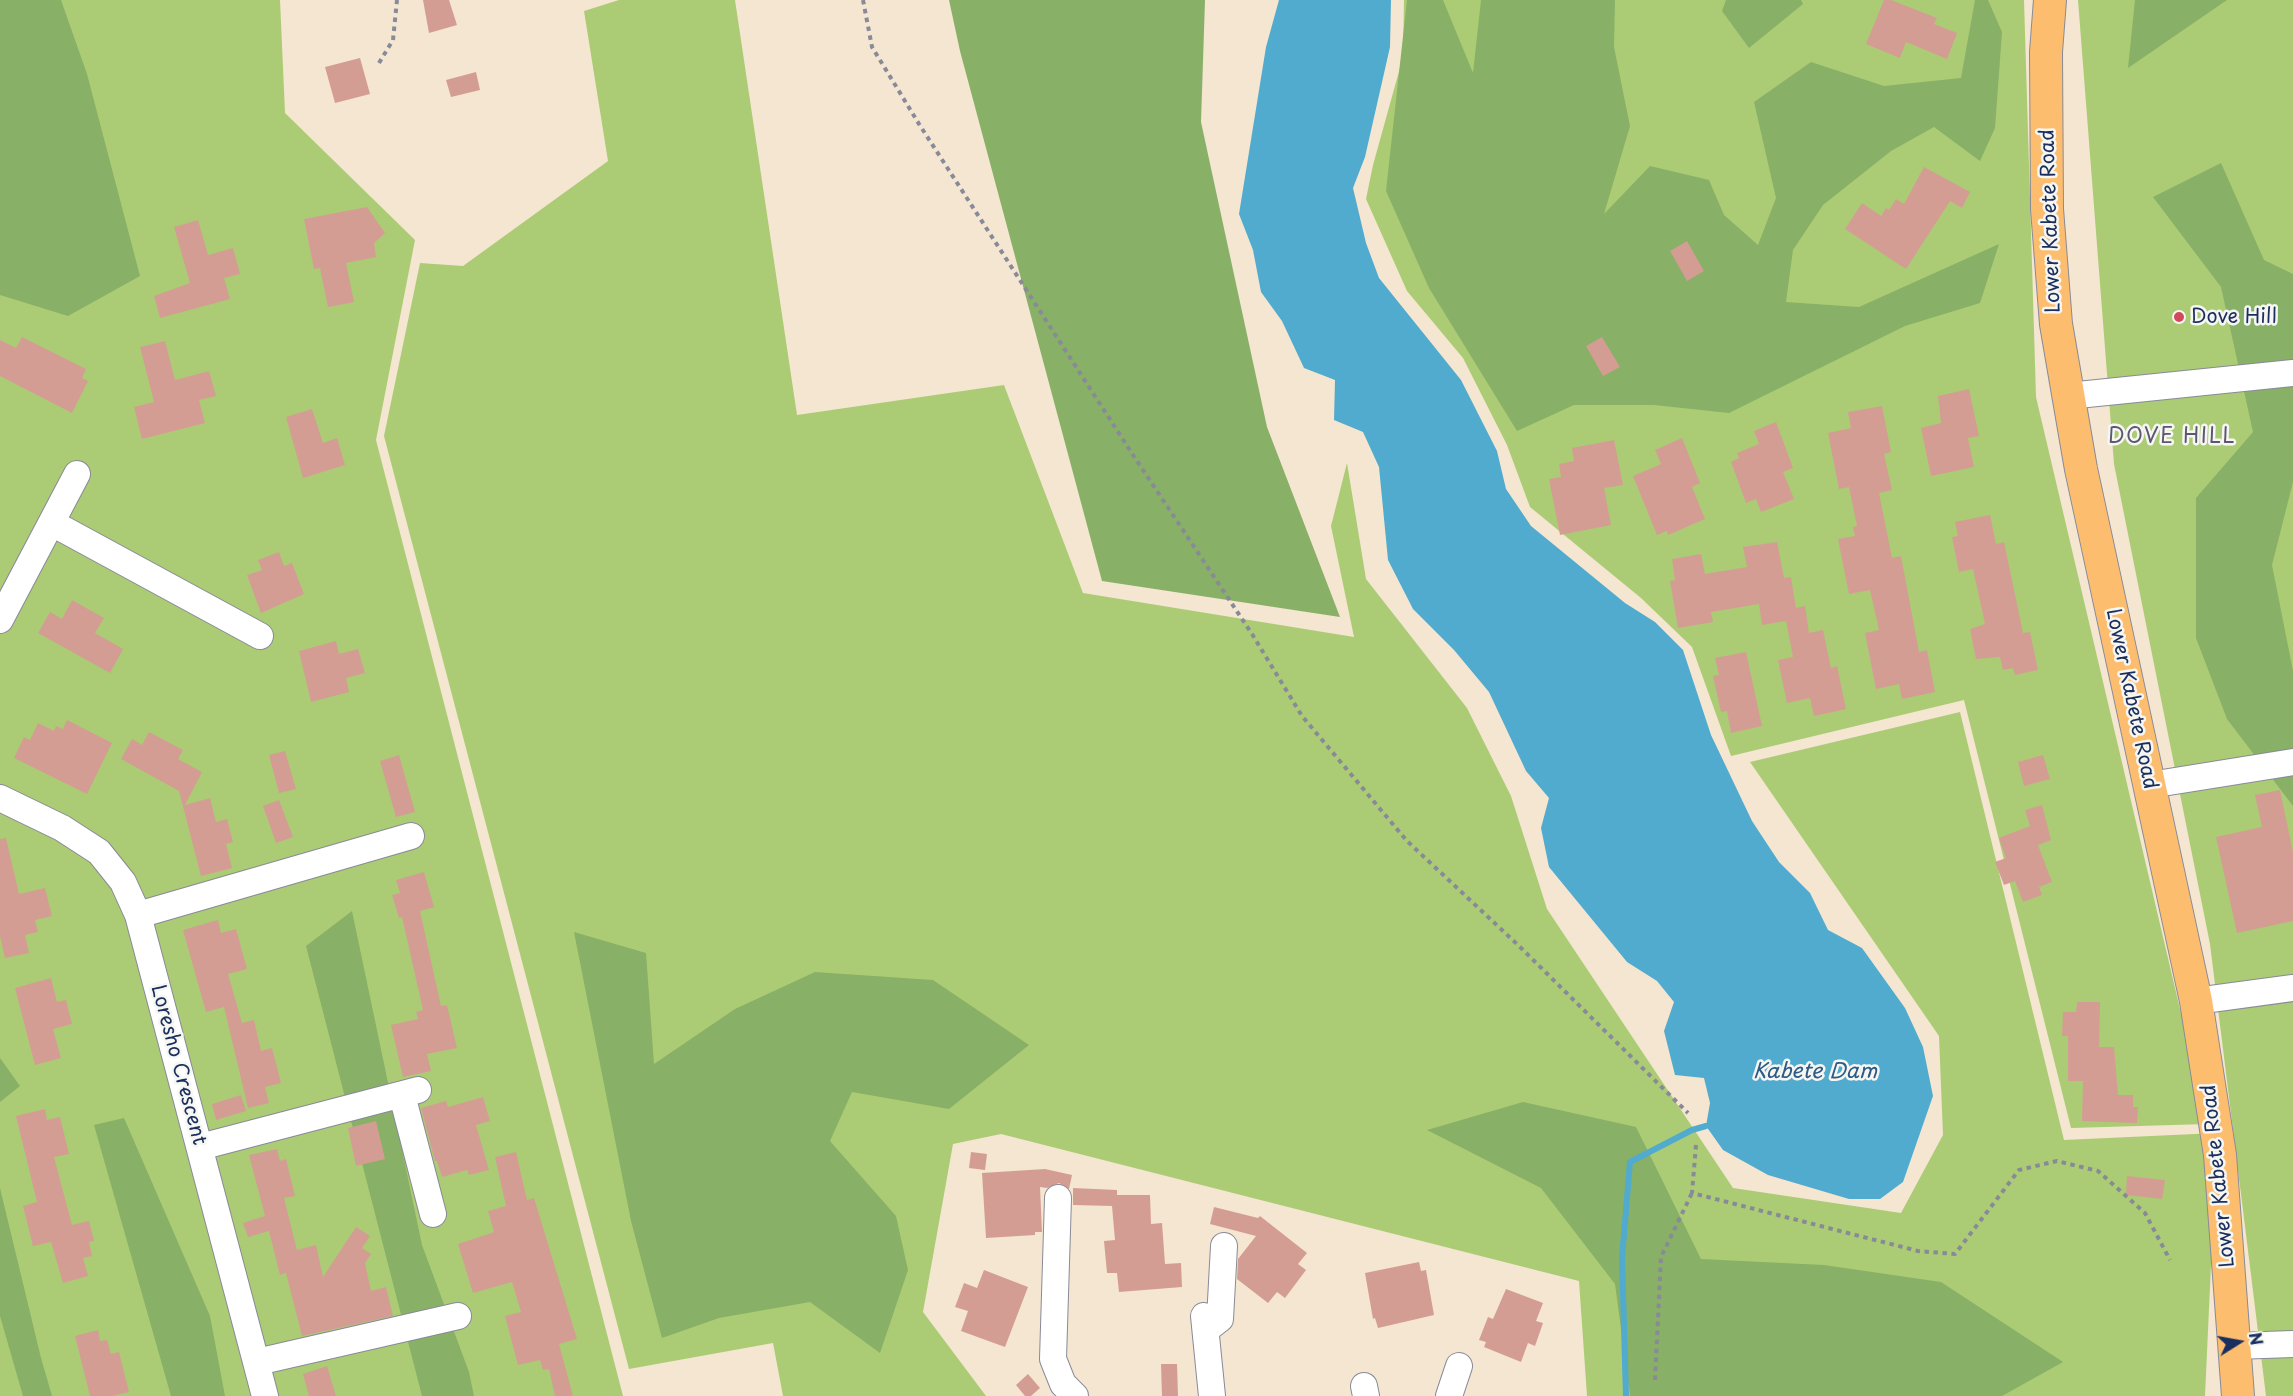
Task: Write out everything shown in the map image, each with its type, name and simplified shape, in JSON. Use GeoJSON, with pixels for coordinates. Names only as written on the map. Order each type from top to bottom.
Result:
{"type":"FeatureCollection","features":[{"type":"Feature","properties":{"kind":"main road","name":"Lower Kabete Road"},"geometry":{"type":"LineString","coordinates":[[2049,0],[2046,52],[2047,209],[2056,324],[2068,396],[2196,1001],[2220,1155],[2238,1396]]}},
{"type":"Feature","properties":{"kind":"street"},"geometry":{"type":"LineString","coordinates":[[2068,396],[2293,373]]}},
{"type":"Feature","properties":{"kind":"street"},"geometry":{"type":"LineString","coordinates":[[0,621],[77,474]]}},
{"type":"Feature","properties":{"kind":"street"},"geometry":{"type":"LineString","coordinates":[[52,523],[260,636]]}},
{"type":"Feature","properties":{"kind":"street"},"geometry":{"type":"LineString","coordinates":[[2150,785],[2293,762]]}},
{"type":"Feature","properties":{"kind":"street","name":"Loresho Crescent"},"geometry":{"type":"LineString","coordinates":[[0,798],[63,828],[99,852],[123,882],[138,915],[265,1396]]}},
{"type":"Feature","properties":{"kind":"street"},"geometry":{"type":"LineString","coordinates":[[138,915],[411,836]]}},
{"type":"Feature","properties":{"kind":"street"},"geometry":{"type":"LineString","coordinates":[[2196,1001],[2293,988]]}},
{"type":"Feature","properties":{"kind":"street"},"geometry":{"type":"LineString","coordinates":[[200,1147],[410,1093],[433,1214]]}},
{"type":"Feature","properties":{"kind":"street"},"geometry":{"type":"LineString","coordinates":[[1058,1198],[1053,1359],[1063,1384],[1075,1396]]}},
{"type":"Feature","properties":{"kind":"street"},"geometry":{"type":"LineString","coordinates":[[1212,1396],[1206,1323],[1220,1319],[1224,1246]]}},
{"type":"Feature","properties":{"kind":"street"},"geometry":{"type":"LineString","coordinates":[[257,1362],[458,1316]]}},
{"type":"Feature","properties":{"kind":"street"},"geometry":{"type":"LineString","coordinates":[[2235,1346],[2293,1344]]}},
{"type":"Feature","properties":{"kind":"street"},"geometry":{"type":"LineString","coordinates":[[1449,1396],[1459,1366]]}},
{"type":"Feature","properties":{"kind":"path"},"geometry":{"type":"LineString","coordinates":[[379,63],[393,40],[397,0]]}},
{"type":"Feature","properties":{"kind":"path"},"geometry":{"type":"LineString","coordinates":[[863,0],[872,47],[913,115],[1132,455],[1252,634],[1302,716],[1407,841],[1518,945],[1688,1113]]}},
{"type":"Feature","properties":{"kind":"path"},"geometry":{"type":"LineString","coordinates":[[1655,1380],[1661,1257],[1692,1193],[1696,1145]]}},
{"type":"Feature","properties":{"kind":"path"},"geometry":{"type":"LineString","coordinates":[[1692,1193],[1918,1251],[1955,1254],[2019,1170],[2057,1161],[2098,1171],[2145,1213],[2170,1260]]}},
{"type":"Feature","properties":{"kind":"green space"},"geometry":{"type":"Polygon","coordinates":[[[0,0],[280,0],[285,113],[415,240],[376,440],[623,1396],[0,1396],[0,0]]]}},
{"type":"Feature","properties":{"kind":"green space"},"geometry":{"type":"Polygon","coordinates":[[[0,0],[61,0],[87,74],[140,276],[68,316],[0,295],[0,0]]]}},
{"type":"Feature","properties":{"kind":"green space"},"geometry":{"type":"Polygon","coordinates":[[[619,0],[735,0],[797,415],[1004,385],[1083,593],[1354,637],[1331,526],[1347,463],[1366,579],[1467,708],[1511,796],[1547,909],[1733,1188],[1901,1213],[1943,1135],[1939,1036],[1750,762],[1960,712],[2064,1140],[2217,1133],[2205,1396],[1587,1396],[1579,1281],[1001,1134],[953,1144],[923,1312],[986,1396],[783,1396],[773,1343],[629,1369],[384,436],[420,263],[463,266],[608,161],[584,11],[619,0]]]}},
{"type":"Feature","properties":{"kind":"green space"},"geometry":{"type":"Polygon","coordinates":[[[949,0],[1205,0],[1201,122],[1267,427],[1340,617],[1102,581],[960,51],[949,0]]]}},
{"type":"Feature","properties":{"kind":"green space"},"geometry":{"type":"Polygon","coordinates":[[[1404,0],[2024,0],[2036,397],[2207,1124],[2071,1128],[1964,700],[1731,756],[1692,647],[1641,598],[1530,507],[1507,445],[1463,358],[1407,291],[1366,199],[1403,57],[1404,0]]]}},
{"type":"Feature","properties":{"kind":"green space"},"geometry":{"type":"Polygon","coordinates":[[[1407,0],[1443,0],[1473,73],[1481,0],[1615,0],[1614,47],[1630,126],[1604,214],[1650,166],[1709,180],[1724,215],[1758,245],[1776,198],[1754,102],[1811,62],[1884,86],[1961,78],[1975,0],[1988,0],[2002,32],[1995,128],[1980,161],[1934,127],[1891,151],[1823,205],[1793,250],[1786,302],[1859,307],[1999,244],[1980,303],[1905,326],[1729,413],[1654,405],[1574,405],[1517,431],[1429,288],[1386,191],[1407,0]]]}},
{"type":"Feature","properties":{"kind":"green space"},"geometry":{"type":"Polygon","coordinates":[[[1726,0],[1801,0],[1803,4],[1749,48],[1722,11],[1726,0]]]}},
{"type":"Feature","properties":{"kind":"green space"},"geometry":{"type":"Polygon","coordinates":[[[2078,0],[2293,0],[2293,1396],[2266,1396],[2210,944],[2114,464],[2078,0]]]}},
{"type":"Feature","properties":{"kind":"green space"},"geometry":{"type":"Polygon","coordinates":[[[2135,0],[2227,0],[2128,68],[2135,0]]]}},
{"type":"Feature","properties":{"kind":"green space"},"geometry":{"type":"Polygon","coordinates":[[[2221,163],[2264,260],[2293,274],[2293,482],[2272,565],[2293,671],[2293,806],[2227,719],[2196,638],[2196,498],[2253,432],[2221,287],[2153,197],[2221,163]]]}},
{"type":"Feature","properties":{"kind":"green space"},"geometry":{"type":"Polygon","coordinates":[[[352,911],[422,1245],[469,1372],[474,1396],[422,1396],[306,946],[352,911]]]}},
{"type":"Feature","properties":{"kind":"green space"},"geometry":{"type":"Polygon","coordinates":[[[574,932],[646,953],[654,1064],[735,1009],[815,972],[933,980],[1029,1045],[949,1109],[852,1092],[830,1141],[896,1216],[908,1270],[880,1353],[810,1302],[719,1318],[662,1338],[631,1221],[574,932]]]}},
{"type":"Feature","properties":{"kind":"green space"},"geometry":{"type":"Polygon","coordinates":[[[0,1058],[20,1086],[0,1102],[0,1058]]]}},
{"type":"Feature","properties":{"kind":"green space"},"geometry":{"type":"Polygon","coordinates":[[[1523,1102],[1636,1127],[1701,1259],[1824,1265],[1941,1282],[2063,1362],[2002,1396],[1630,1396],[1615,1284],[1541,1188],[1427,1130],[1523,1102]]]}},
{"type":"Feature","properties":{"kind":"green space"},"geometry":{"type":"Polygon","coordinates":[[[124,1118],[210,1316],[225,1396],[171,1396],[94,1125],[124,1118]]]}},
{"type":"Feature","properties":{"kind":"green space"},"geometry":{"type":"Polygon","coordinates":[[[0,1188],[52,1396],[23,1396],[0,1316],[0,1188]]]}},
{"type":"Feature","properties":{"kind":"water","name":"Kabete Dam"},"geometry":{"type":"Polygon","coordinates":[[[1279,0],[1391,0],[1390,47],[1365,157],[1353,188],[1366,243],[1379,278],[1461,380],[1497,451],[1506,489],[1531,526],[1625,603],[1655,622],[1683,650],[1711,735],[1752,821],[1779,862],[1810,893],[1828,930],[1862,948],[1905,1008],[1923,1047],[1933,1096],[1903,1182],[1880,1199],[1849,1199],[1768,1175],[1723,1150],[1706,1126],[1710,1103],[1704,1078],[1675,1075],[1664,1031],[1674,1002],[1657,981],[1627,962],[1549,867],[1541,828],[1549,798],[1526,771],[1489,692],[1454,650],[1413,609],[1388,560],[1379,467],[1363,432],[1334,420],[1335,380],[1304,368],[1282,321],[1261,292],[1253,250],[1239,214],[1266,47],[1279,0]]]}},
{"type":"Feature","properties":{"kind":"building"},"geometry":{"type":"Polygon","coordinates":[[[423,0],[449,0],[457,25],[429,33],[423,0]]]}},
{"type":"Feature","properties":{"kind":"building"},"geometry":{"type":"Polygon","coordinates":[[[1884,0],[1891,0],[1937,18],[1934,24],[1957,33],[1947,59],[1906,42],[1900,58],[1866,44],[1884,0]]]}},
{"type":"Feature","properties":{"kind":"building"},"geometry":{"type":"Polygon","coordinates":[[[360,58],[370,94],[335,103],[325,67],[360,58]]]}},
{"type":"Feature","properties":{"kind":"building"},"geometry":{"type":"Polygon","coordinates":[[[476,72],[480,90],[451,97],[446,80],[476,72]]]}},
{"type":"Feature","properties":{"kind":"building"},"geometry":{"type":"Polygon","coordinates":[[[1924,167],[1970,192],[1962,208],[1950,201],[1906,269],[1845,229],[1862,203],[1881,216],[1886,208],[1889,210],[1896,199],[1904,204],[1924,167]]]}},
{"type":"Feature","properties":{"kind":"building"},"geometry":{"type":"Polygon","coordinates":[[[367,207],[385,233],[374,243],[376,257],[346,263],[354,302],[328,307],[320,268],[314,269],[304,219],[367,207]]]}},
{"type":"Feature","properties":{"kind":"building"},"geometry":{"type":"Polygon","coordinates":[[[198,220],[208,255],[233,248],[240,274],[224,278],[230,299],[160,318],[154,296],[190,283],[174,227],[198,220]]]}},
{"type":"Feature","properties":{"kind":"building"},"geometry":{"type":"Polygon","coordinates":[[[1687,241],[1704,271],[1687,281],[1670,251],[1687,241]]]}},
{"type":"Feature","properties":{"kind":"building"},"geometry":{"type":"Polygon","coordinates":[[[22,337],[86,369],[82,378],[88,381],[72,413],[0,376],[0,340],[16,348],[22,337]]]}},
{"type":"Feature","properties":{"kind":"building"},"geometry":{"type":"Polygon","coordinates":[[[1602,337],[1620,367],[1603,376],[1586,346],[1602,337]]]}},
{"type":"Feature","properties":{"kind":"building"},"geometry":{"type":"Polygon","coordinates":[[[165,341],[175,380],[209,371],[216,396],[199,400],[205,423],[142,439],[134,407],[154,402],[140,347],[165,341]]]}},
{"type":"Feature","properties":{"kind":"building"},"geometry":{"type":"Polygon","coordinates":[[[1969,389],[1979,436],[1968,438],[1974,467],[1931,476],[1921,428],[1941,423],[1938,396],[1969,389]]]}},
{"type":"Feature","properties":{"kind":"building"},"geometry":{"type":"Polygon","coordinates":[[[1882,406],[1891,452],[1884,454],[1892,490],[1879,493],[1892,558],[1901,556],[1919,652],[1927,650],[1935,692],[1902,699],[1899,684],[1876,689],[1865,633],[1879,630],[1870,590],[1849,594],[1838,539],[1855,536],[1853,527],[1857,526],[1849,487],[1839,489],[1828,433],[1851,428],[1848,412],[1882,406]]]}},
{"type":"Feature","properties":{"kind":"building"},"geometry":{"type":"Polygon","coordinates":[[[312,409],[323,443],[337,438],[345,465],[303,478],[286,417],[312,409]]]}},
{"type":"Feature","properties":{"kind":"building"},"geometry":{"type":"Polygon","coordinates":[[[1776,422],[1793,468],[1783,472],[1794,499],[1761,512],[1756,499],[1746,503],[1731,462],[1739,458],[1737,453],[1759,444],[1754,431],[1776,422]]]}},
{"type":"Feature","properties":{"kind":"building"},"geometry":{"type":"Polygon","coordinates":[[[1682,438],[1700,483],[1692,487],[1705,519],[1668,535],[1667,531],[1657,535],[1633,476],[1661,464],[1655,450],[1682,438]]]}},
{"type":"Feature","properties":{"kind":"building"},"geometry":{"type":"Polygon","coordinates":[[[1614,440],[1623,485],[1604,488],[1611,525],[1560,535],[1549,479],[1561,477],[1559,464],[1574,461],[1572,448],[1614,440]]]}},
{"type":"Feature","properties":{"kind":"building"},"geometry":{"type":"Polygon","coordinates":[[[1990,515],[1996,544],[2004,542],[2023,633],[2030,632],[2038,670],[2015,675],[2013,668],[2003,670],[2000,657],[1976,659],[1970,629],[1985,624],[1973,569],[1959,572],[1952,537],[1958,536],[1955,522],[1990,515]]]}},
{"type":"Feature","properties":{"kind":"building"},"geometry":{"type":"Polygon","coordinates":[[[1777,542],[1784,578],[1791,577],[1796,608],[1805,606],[1809,633],[1823,630],[1831,668],[1837,666],[1846,709],[1814,716],[1810,698],[1787,703],[1778,660],[1793,657],[1786,621],[1762,625],[1759,604],[1711,612],[1713,622],[1678,628],[1670,581],[1675,580],[1672,559],[1701,554],[1705,574],[1747,567],[1743,547],[1777,542]]]}},
{"type":"Feature","properties":{"kind":"building"},"geometry":{"type":"Polygon","coordinates":[[[279,552],[284,566],[292,563],[304,594],[261,613],[247,575],[262,570],[258,560],[279,552]]]}},
{"type":"Feature","properties":{"kind":"building"},"geometry":{"type":"Polygon","coordinates":[[[72,600],[104,618],[95,633],[123,649],[110,673],[38,633],[50,612],[62,619],[72,600]]]}},
{"type":"Feature","properties":{"kind":"building"},"geometry":{"type":"Polygon","coordinates":[[[336,641],[339,654],[358,649],[365,673],[346,678],[349,692],[311,702],[299,651],[336,641]]]}},
{"type":"Feature","properties":{"kind":"building"},"geometry":{"type":"Polygon","coordinates":[[[1746,652],[1762,726],[1731,733],[1727,711],[1721,712],[1713,676],[1719,675],[1715,658],[1746,652]]]}},
{"type":"Feature","properties":{"kind":"building"},"geometry":{"type":"Polygon","coordinates":[[[67,720],[112,743],[87,794],[14,758],[24,737],[30,740],[38,723],[54,731],[56,726],[63,729],[67,720]]]}},
{"type":"Feature","properties":{"kind":"building"},"geometry":{"type":"Polygon","coordinates":[[[149,732],[183,750],[178,759],[202,772],[185,805],[210,798],[216,822],[227,819],[233,842],[226,844],[232,868],[201,876],[179,791],[121,759],[132,739],[142,745],[149,732]]]}},
{"type":"Feature","properties":{"kind":"building"},"geometry":{"type":"Polygon","coordinates":[[[285,751],[296,789],[279,793],[269,755],[285,751]]]}},
{"type":"Feature","properties":{"kind":"building"},"geometry":{"type":"Polygon","coordinates":[[[399,755],[415,812],[396,817],[380,761],[399,755]]]}},
{"type":"Feature","properties":{"kind":"building"},"geometry":{"type":"Polygon","coordinates":[[[2043,755],[2050,779],[2024,786],[2018,762],[2043,755]]]}},
{"type":"Feature","properties":{"kind":"building"},"geometry":{"type":"Polygon","coordinates":[[[2280,790],[2293,852],[2293,921],[2237,933],[2216,837],[2262,827],[2255,795],[2280,790]]]}},
{"type":"Feature","properties":{"kind":"building"},"geometry":{"type":"Polygon","coordinates":[[[279,800],[293,837],[276,843],[263,806],[279,800]]]}},
{"type":"Feature","properties":{"kind":"building"},"geometry":{"type":"Polygon","coordinates":[[[2042,805],[2051,840],[2038,845],[2052,882],[2039,887],[2042,895],[2023,902],[2015,881],[2004,885],[1995,862],[2006,858],[1999,838],[2030,826],[2025,810],[2042,805]]]}},
{"type":"Feature","properties":{"kind":"building"},"geometry":{"type":"Polygon","coordinates":[[[6,838],[19,894],[45,888],[52,916],[35,920],[38,932],[25,935],[29,953],[5,958],[0,936],[0,839],[6,838]]]}},
{"type":"Feature","properties":{"kind":"building"},"geometry":{"type":"Polygon","coordinates":[[[424,872],[434,907],[420,911],[441,1006],[447,1005],[457,1048],[427,1054],[431,1071],[403,1077],[391,1025],[418,1019],[416,1012],[423,1010],[402,917],[399,918],[392,895],[400,893],[396,880],[424,872]]]}},
{"type":"Feature","properties":{"kind":"building"},"geometry":{"type":"Polygon","coordinates":[[[218,920],[221,933],[236,929],[247,969],[228,974],[242,1023],[254,1020],[261,1051],[272,1048],[281,1083],[265,1087],[269,1103],[248,1108],[224,1007],[206,1012],[183,930],[218,920]]]}},
{"type":"Feature","properties":{"kind":"building"},"geometry":{"type":"Polygon","coordinates":[[[51,978],[57,1002],[66,1000],[72,1024],[53,1029],[61,1058],[35,1065],[15,988],[51,978]]]}},
{"type":"Feature","properties":{"kind":"building"},"geometry":{"type":"Polygon","coordinates":[[[2077,1002],[2100,1002],[2099,1047],[2114,1047],[2118,1095],[2133,1095],[2133,1107],[2138,1107],[2137,1123],[2082,1121],[2083,1081],[2068,1081],[2068,1036],[2062,1036],[2063,1012],[2076,1012],[2077,1002]]]}},
{"type":"Feature","properties":{"kind":"building"},"geometry":{"type":"Polygon","coordinates":[[[241,1095],[246,1111],[216,1120],[212,1104],[241,1095]]]}},
{"type":"Feature","properties":{"kind":"building"},"geometry":{"type":"Polygon","coordinates":[[[483,1097],[490,1121],[476,1125],[489,1170],[469,1175],[467,1170],[442,1177],[437,1161],[435,1161],[421,1108],[446,1101],[448,1107],[483,1097]]]}},
{"type":"Feature","properties":{"kind":"building"},"geometry":{"type":"Polygon","coordinates":[[[45,1109],[47,1120],[60,1117],[69,1154],[54,1157],[72,1225],[89,1221],[94,1241],[89,1242],[92,1256],[83,1258],[88,1276],[63,1283],[51,1242],[33,1246],[23,1206],[37,1202],[16,1116],[45,1109]]]}},
{"type":"Feature","properties":{"kind":"building"},"geometry":{"type":"Polygon","coordinates":[[[376,1121],[385,1159],[356,1166],[348,1128],[376,1121]]]}},
{"type":"Feature","properties":{"kind":"building"},"geometry":{"type":"Polygon","coordinates":[[[277,1149],[280,1161],[286,1159],[295,1196],[284,1198],[297,1250],[316,1245],[323,1277],[356,1227],[370,1236],[362,1248],[371,1254],[365,1263],[371,1291],[386,1287],[393,1316],[302,1336],[286,1273],[280,1275],[269,1231],[248,1237],[243,1223],[265,1216],[249,1155],[277,1149]]]}},
{"type":"Feature","properties":{"kind":"building"},"geometry":{"type":"Polygon","coordinates":[[[516,1152],[527,1200],[534,1198],[577,1339],[559,1344],[573,1396],[555,1396],[549,1369],[543,1370],[540,1360],[518,1365],[505,1316],[521,1312],[512,1282],[473,1293],[458,1244],[494,1232],[488,1211],[506,1206],[495,1157],[516,1152]]]}},
{"type":"Feature","properties":{"kind":"building"},"geometry":{"type":"Polygon","coordinates":[[[971,1152],[987,1154],[985,1170],[969,1168],[971,1152]]]}},
{"type":"Feature","properties":{"kind":"building"},"geometry":{"type":"Polygon","coordinates":[[[1045,1169],[1072,1175],[1069,1189],[1059,1183],[1047,1188],[1040,1187],[1042,1232],[1035,1232],[1035,1235],[986,1238],[982,1173],[1045,1169]]]}},
{"type":"Feature","properties":{"kind":"building"},"geometry":{"type":"Polygon","coordinates":[[[2127,1176],[2165,1180],[2162,1199],[2126,1195],[2127,1176]]]}},
{"type":"Feature","properties":{"kind":"building"},"geometry":{"type":"Polygon","coordinates":[[[1073,1188],[1117,1190],[1117,1195],[1150,1195],[1151,1224],[1162,1223],[1165,1264],[1181,1263],[1182,1287],[1119,1292],[1117,1273],[1107,1273],[1104,1241],[1115,1240],[1112,1206],[1073,1205],[1073,1188]]]}},
{"type":"Feature","properties":{"kind":"building"},"geometry":{"type":"Polygon","coordinates":[[[1214,1207],[1258,1218],[1260,1216],[1307,1253],[1298,1264],[1306,1270],[1285,1298],[1277,1292],[1268,1303],[1237,1279],[1238,1259],[1256,1236],[1210,1224],[1214,1207]]]}},
{"type":"Feature","properties":{"kind":"building"},"geometry":{"type":"Polygon","coordinates":[[[1419,1262],[1421,1271],[1426,1270],[1434,1315],[1378,1328],[1375,1318],[1373,1319],[1365,1273],[1419,1262]]]}},
{"type":"Feature","properties":{"kind":"building"},"geometry":{"type":"Polygon","coordinates":[[[984,1270],[1028,1287],[1005,1347],[961,1331],[968,1311],[955,1307],[964,1283],[977,1288],[984,1270]]]}},
{"type":"Feature","properties":{"kind":"building"},"geometry":{"type":"Polygon","coordinates":[[[1506,1289],[1543,1303],[1536,1321],[1543,1323],[1535,1346],[1528,1343],[1521,1362],[1484,1347],[1486,1342],[1479,1340],[1488,1317],[1493,1319],[1506,1289]]]}},
{"type":"Feature","properties":{"kind":"building"},"geometry":{"type":"Polygon","coordinates":[[[98,1330],[100,1341],[107,1340],[111,1354],[119,1352],[129,1392],[112,1396],[90,1396],[75,1336],[98,1330]]]}},
{"type":"Feature","properties":{"kind":"building"},"geometry":{"type":"Polygon","coordinates":[[[1161,1364],[1177,1364],[1178,1396],[1162,1396],[1161,1364]]]}},
{"type":"Feature","properties":{"kind":"building"},"geometry":{"type":"Polygon","coordinates":[[[327,1366],[336,1396],[309,1396],[303,1374],[327,1366]]]}},
{"type":"Feature","properties":{"kind":"building"},"geometry":{"type":"Polygon","coordinates":[[[1028,1374],[1040,1388],[1031,1396],[1025,1396],[1016,1385],[1028,1374]]]}},
{"type":"Feature","properties":{"kind":"waterway"},"geometry":{"type":"LineString","coordinates":[[1626,1396],[1622,1258],[1630,1162],[1692,1130],[1706,1126]]}},
{"type":"Feature","properties":{"kind":"place","name":"Dove Hill"},"geometry":{"type":"Point","coordinates":[2179,317]}},
{"type":"Feature","properties":{"kind":"district","name":"DOVE HILL"},"geometry":{"type":"Point","coordinates":[2172,437]}}]}
